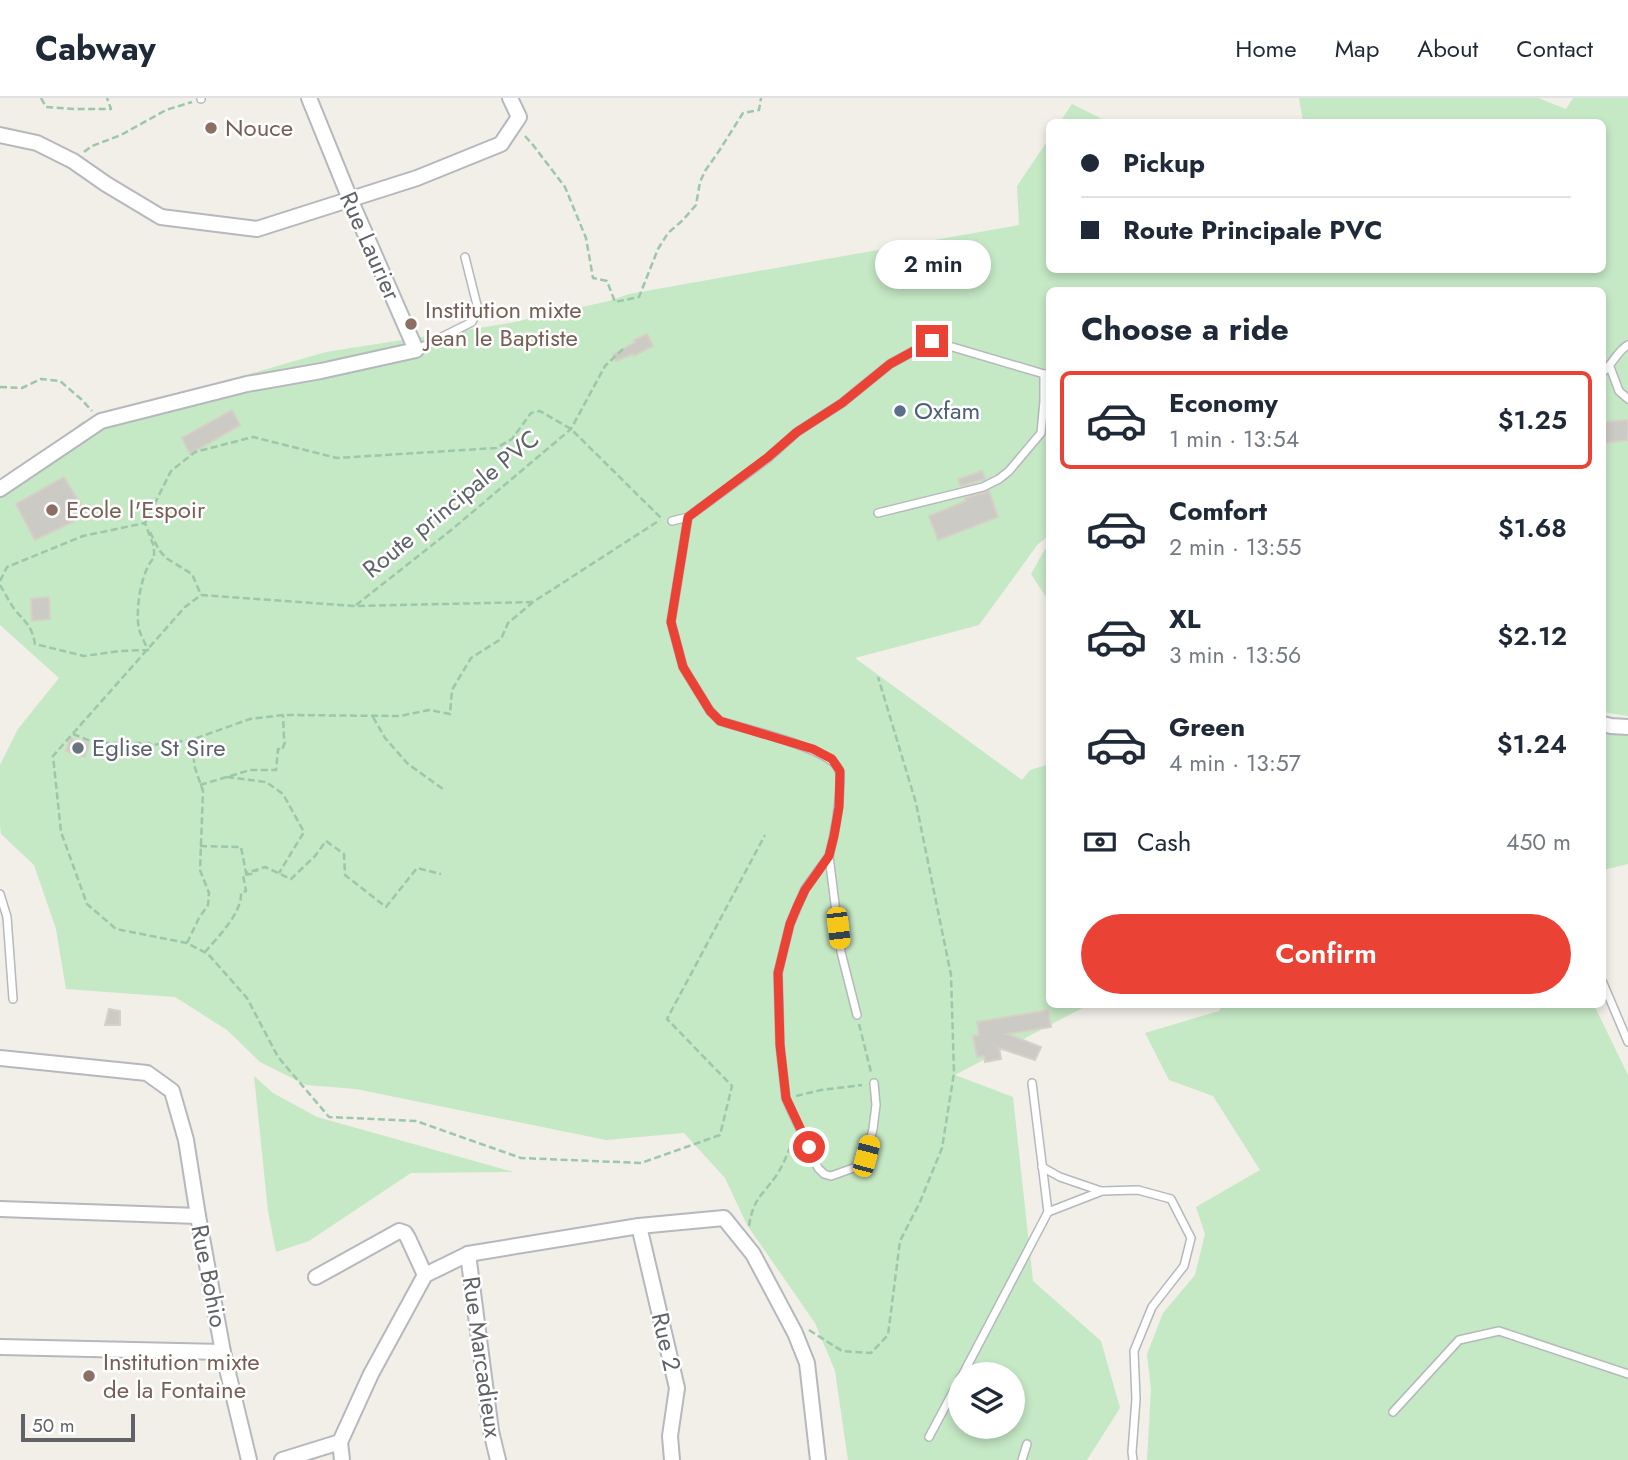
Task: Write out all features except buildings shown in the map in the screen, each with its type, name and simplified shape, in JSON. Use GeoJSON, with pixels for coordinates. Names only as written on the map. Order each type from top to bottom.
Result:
{"type":"FeatureCollection","features":[{"type":"Feature","properties":{"kind":"street","name":"Rue Laurier"},"geometry":{"type":"LineString","coordinates":[[309,98],[350,200],[416,350]]}},
{"type":"Feature","properties":{"kind":"street"},"geometry":{"type":"LineString","coordinates":[[0,135],[37,143],[73,161],[161,217],[257,229],[417,178],[501,144],[519,117],[510,98]]}},
{"type":"Feature","properties":{"kind":"street"},"geometry":{"type":"LineString","coordinates":[[0,489],[101,421],[247,384],[416,350]]}},
{"type":"Feature","properties":{"kind":"street"},"geometry":{"type":"LineString","coordinates":[[1606,725],[1628,727]]}},
{"type":"Feature","properties":{"kind":"street","name":"Rue Bohio"},"geometry":{"type":"LineString","coordinates":[[0,1058],[147,1073],[172,1091],[186,1140],[223,1352],[250,1460]]}},
{"type":"Feature","properties":{"kind":"street"},"geometry":{"type":"LineString","coordinates":[[0,1209],[198,1216]]}},
{"type":"Feature","properties":{"kind":"street"},"geometry":{"type":"LineString","coordinates":[[342,1460],[340,1442],[371,1374],[425,1275],[468,1254],[639,1226],[724,1218],[753,1254],[795,1333],[807,1363],[818,1460]]}},
{"type":"Feature","properties":{"kind":"street","name":"Rue 2"},"geometry":{"type":"LineString","coordinates":[[639,1226],[677,1388],[670,1436],[672,1460]]}},
{"type":"Feature","properties":{"kind":"street"},"geometry":{"type":"LineString","coordinates":[[316,1278],[399,1231],[405,1233],[425,1275]]}},
{"type":"Feature","properties":{"kind":"street","name":"Rue Marcadieux"},"geometry":{"type":"LineString","coordinates":[[468,1254],[491,1431],[498,1460]]}},
{"type":"Feature","properties":{"kind":"street"},"geometry":{"type":"LineString","coordinates":[[0,1347],[223,1352]]}},
{"type":"Feature","properties":{"kind":"street"},"geometry":{"type":"LineString","coordinates":[[282,1460],[340,1442]]}},
{"type":"Feature","properties":{"kind":"lane"},"geometry":{"type":"LineString","coordinates":[[416,350],[472,322],[478,309],[465,257]]}},
{"type":"Feature","properties":{"kind":"lane"},"geometry":{"type":"LineString","coordinates":[[672,521],[688,517],[797,432],[842,403],[890,364],[932,341],[1046,374]]}},
{"type":"Feature","properties":{"kind":"lane"},"geometry":{"type":"LineString","coordinates":[[1628,345],[1606,369],[1619,391],[1628,399]]}},
{"type":"Feature","properties":{"kind":"lane"},"geometry":{"type":"LineString","coordinates":[[878,513],[984,486],[999,479],[1041,433],[1046,383]]}},
{"type":"Feature","properties":{"kind":"lane"},"geometry":{"type":"LineString","coordinates":[[688,517],[671,622],[683,667],[710,711],[720,721],[813,749],[832,759],[840,771],[839,807],[829,856],[841,952],[857,1015]]}},
{"type":"Feature","properties":{"kind":"lane"},"geometry":{"type":"LineString","coordinates":[[829,856],[805,890],[790,924],[778,973],[780,1045],[786,1098],[818,1168],[824,1174],[831,1176],[856,1168],[866,1156],[876,1105],[874,1083]]}},
{"type":"Feature","properties":{"kind":"lane"},"geometry":{"type":"LineString","coordinates":[[0,894],[13,999]]}},
{"type":"Feature","properties":{"kind":"lane"},"geometry":{"type":"LineString","coordinates":[[1606,990],[1628,1042]]}},
{"type":"Feature","properties":{"kind":"lane"},"geometry":{"type":"LineString","coordinates":[[969,1362],[1048,1212],[1032,1083]]}},
{"type":"Feature","properties":{"kind":"lane"},"geometry":{"type":"LineString","coordinates":[[1042,1167],[1060,1177],[1102,1191],[1138,1191],[1171,1199],[1191,1238],[1184,1265],[1152,1307],[1133,1351],[1136,1399],[1133,1456],[1126,1460]]}},
{"type":"Feature","properties":{"kind":"lane"},"geometry":{"type":"LineString","coordinates":[[1048,1212],[1102,1191]]}},
{"type":"Feature","properties":{"kind":"lane"},"geometry":{"type":"LineString","coordinates":[[1393,1412],[1459,1340],[1499,1331],[1628,1374]]}},
{"type":"Feature","properties":{"kind":"lane"},"geometry":{"type":"LineString","coordinates":[[929,1437],[948,1401]]}},
{"type":"Feature","properties":{"kind":"lane"},"geometry":{"type":"LineString","coordinates":[[1022,1460],[1027,1444]]}},
{"type":"Feature","properties":{"kind":"path"},"geometry":{"type":"LineString","coordinates":[[41,98],[46,107],[111,109],[107,98]]}},
{"type":"Feature","properties":{"kind":"path"},"geometry":{"type":"LineString","coordinates":[[73,161],[92,146],[121,135],[166,110],[201,99]]}},
{"type":"Feature","properties":{"kind":"path"},"geometry":{"type":"LineString","coordinates":[[514,125],[565,187],[586,239],[593,278],[607,281],[615,302],[639,297],[658,248],[668,233],[696,205],[705,171],[743,113],[759,110],[760,99]]}},
{"type":"Feature","properties":{"kind":"path"},"geometry":{"type":"LineString","coordinates":[[74,734],[95,743],[152,745],[191,740],[250,719],[283,715],[400,716],[429,710],[450,714],[452,690],[471,658],[501,639],[508,623],[533,602],[662,519],[571,429],[605,366],[622,349]]}},
{"type":"Feature","properties":{"kind":"path"},"geometry":{"type":"LineString","coordinates":[[0,387],[22,388],[41,379],[60,381],[101,421]]}},
{"type":"Feature","properties":{"kind":"path","name":"Route principale PVC"},"geometry":{"type":"LineString","coordinates":[[145,523],[171,471],[195,452],[253,436],[337,458],[496,448],[512,439],[530,413],[540,411],[571,429],[450,531],[354,606]]}},
{"type":"Feature","properties":{"kind":"path"},"geometry":{"type":"LineString","coordinates":[[145,523],[83,536],[7,567],[0,583],[33,632],[35,644],[84,656],[148,650]]}},
{"type":"Feature","properties":{"kind":"path"},"geometry":{"type":"LineString","coordinates":[[145,523],[166,558],[192,573],[201,595],[185,607],[53,756],[61,832],[87,904],[116,929],[187,943],[205,952],[247,998],[278,1057],[329,1117],[416,1121],[521,1158],[641,1163],[720,1135],[732,1086],[667,1019],[765,835]]}},
{"type":"Feature","properties":{"kind":"path"},"geometry":{"type":"LineString","coordinates":[[145,523],[154,547],[154,558],[148,564],[139,592],[138,627],[148,650]]}},
{"type":"Feature","properties":{"kind":"path","name":"Route principale PVC"},"geometry":{"type":"LineString","coordinates":[[201,595],[354,606],[533,602]]}},
{"type":"Feature","properties":{"kind":"path"},"geometry":{"type":"LineString","coordinates":[[804,1327],[842,1351],[871,1353],[888,1335],[900,1241],[920,1202],[942,1148],[954,1073],[951,975],[916,803],[878,677]]}},
{"type":"Feature","properties":{"kind":"path"},"geometry":{"type":"LineString","coordinates":[[200,785],[250,770],[276,770],[278,749],[282,750],[285,742],[283,715]]}},
{"type":"Feature","properties":{"kind":"path"},"geometry":{"type":"LineString","coordinates":[[372,716],[385,738],[408,765],[443,789]]}},
{"type":"Feature","properties":{"kind":"path"},"geometry":{"type":"LineString","coordinates":[[187,943],[208,905],[209,893],[200,870],[203,791],[195,768],[191,740]]}},
{"type":"Feature","properties":{"kind":"path"},"geometry":{"type":"LineString","coordinates":[[227,777],[266,782],[283,794],[303,832],[279,873]]}},
{"type":"Feature","properties":{"kind":"path"},"geometry":{"type":"LineString","coordinates":[[200,846],[241,847],[246,873],[263,867],[291,879],[326,841],[344,854],[345,875],[386,906],[417,868],[441,874]]}},
{"type":"Feature","properties":{"kind":"path"},"geometry":{"type":"LineString","coordinates":[[205,952],[241,903],[241,893],[246,891],[243,875],[263,867]]}},
{"type":"Feature","properties":{"kind":"path"},"geometry":{"type":"LineString","coordinates":[[786,1098],[874,1083],[857,1015]]}},
{"type":"Feature","properties":{"kind":"path"},"geometry":{"type":"LineString","coordinates":[[748,1228],[758,1197],[776,1175],[799,1128]]}},
{"type":"Feature","properties":{"kind":"green space"},"geometry":{"type":"Polygon","coordinates":[[[1299,98],[1538,98],[1566,109],[1573,98],[1628,98],[1628,716],[1606,712],[1606,287],[1046,287],[1046,538],[1038,544],[979,625],[855,658],[1022,780],[1030,770],[1046,765],[1046,1008],[1082,1008],[955,1075],[1013,1097],[1033,1281],[1101,1341],[1120,1408],[1087,1460],[848,1460],[835,1371],[815,1323],[747,1225],[725,1178],[684,1133],[606,1140],[356,1089],[306,1085],[260,1062],[227,1030],[175,997],[66,989],[56,929],[34,865],[1,834],[0,765],[18,729],[59,678],[0,625],[0,491],[82,422],[326,352],[510,323],[629,294],[1019,225],[1017,186],[1046,143],[1046,273],[1606,273],[1606,119],[1302,119],[1299,98]]]}},
{"type":"Feature","properties":{"kind":"green space"},"geometry":{"type":"Polygon","coordinates":[[[1072,104],[1102,119],[1062,119],[1072,104]]]}},
{"type":"Feature","properties":{"kind":"green space"},"geometry":{"type":"Polygon","coordinates":[[[1045,549],[1046,549],[1046,597],[1031,574],[1045,549]]]}},
{"type":"Feature","properties":{"kind":"green space"},"geometry":{"type":"Polygon","coordinates":[[[1606,729],[1628,732],[1628,864],[1606,869],[1606,729]]]}},
{"type":"Feature","properties":{"kind":"green space"},"geometry":{"type":"Polygon","coordinates":[[[1220,1008],[1595,1008],[1628,1075],[1628,1460],[1147,1460],[1151,1389],[1147,1354],[1163,1313],[1195,1275],[1205,1234],[1196,1207],[1260,1170],[1213,1096],[1169,1080],[1145,1033],[1219,1011],[1220,1008]]]}},
{"type":"Feature","properties":{"kind":"green space"},"geometry":{"type":"Polygon","coordinates":[[[254,1076],[273,1093],[317,1117],[514,1172],[411,1173],[309,1241],[276,1252],[268,1211],[254,1076]]]}},
{"type":"Feature","properties":{"kind":"place","name":"Nouce"},"geometry":{"type":"Point","coordinates":[211,128]}},
{"type":"Feature","properties":{"kind":"place","name":"Institution mixte Jean le Baptiste"},"geometry":{"type":"Point","coordinates":[411,324]}},
{"type":"Feature","properties":{"kind":"place","name":"Oxfam"},"geometry":{"type":"Point","coordinates":[900,411]}},
{"type":"Feature","properties":{"kind":"place","name":"Ecole l'Espoir"},"geometry":{"type":"Point","coordinates":[52,510]}},
{"type":"Feature","properties":{"kind":"place","name":"Eglise St Sire"},"geometry":{"type":"Point","coordinates":[78,748]}},
{"type":"Feature","properties":{"kind":"place","name":"Institution mixte de la Fontaine"},"geometry":{"type":"Point","coordinates":[89,1376]}},
{"type":"Feature","properties":{"kind":"route"},"geometry":{"type":"LineString","coordinates":[[809,1147],[786,1098],[780,1045],[778,973],[797,907],[805,890],[829,856],[839,807],[840,771],[832,759],[813,749],[720,721],[710,711],[683,667],[671,622],[688,517],[797,432],[842,403],[890,364],[932,341]]}}]}
